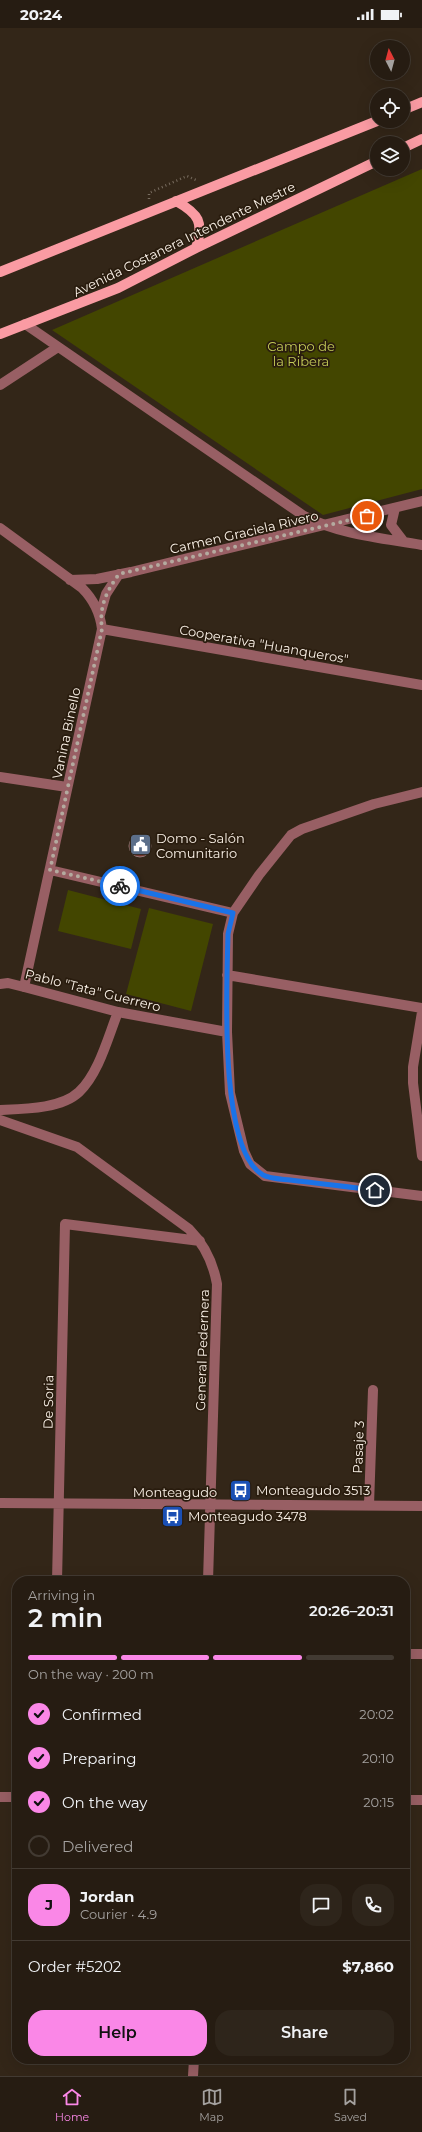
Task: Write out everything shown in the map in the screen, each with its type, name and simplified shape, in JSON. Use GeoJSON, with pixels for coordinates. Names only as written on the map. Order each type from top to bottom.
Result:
{"type":"FeatureCollection","features":[{"type":"Feature","properties":{"kind":"main road"},"geometry":{"type":"LineString","coordinates":[[410,107],[422,102]]}},
{"type":"Feature","properties":{"kind":"main road"},"geometry":{"type":"LineString","coordinates":[[0,272],[370,124]]}},
{"type":"Feature","properties":{"kind":"main road"},"geometry":{"type":"LineString","coordinates":[[410,145],[422,139]]}},
{"type":"Feature","properties":{"kind":"main road","name":"Avenida Costanera Intendente Mestre"},"geometry":{"type":"LineString","coordinates":[[0,334],[118,288],[196,248],[370,164]]}},
{"type":"Feature","properties":{"kind":"main road"},"geometry":{"type":"LineString","coordinates":[[176,201],[195,213],[200,224],[200,233],[196,248]]}},
{"type":"Feature","properties":{"kind":"street"},"geometry":{"type":"LineString","coordinates":[[25,324],[304,516],[324,526],[347,533],[422,545]]}},
{"type":"Feature","properties":{"kind":"street"},"geometry":{"type":"LineString","coordinates":[[0,385],[58,347]]}},
{"type":"Feature","properties":{"kind":"street","name":"Carmen Graciela Rivero"},"geometry":{"type":"LineString","coordinates":[[70,580],[97,579],[422,502]]}},
{"type":"Feature","properties":{"kind":"street"},"geometry":{"type":"LineString","coordinates":[[395,508],[391,525],[404,542]]}},
{"type":"Feature","properties":{"kind":"street","name":"Vanina Binello"},"geometry":{"type":"LineString","coordinates":[[0,528],[82,588],[90,596],[100,615],[102,629],[24,987]]}},
{"type":"Feature","properties":{"kind":"street"},"geometry":{"type":"LineString","coordinates":[[100,615],[106,594],[119,574]]}},
{"type":"Feature","properties":{"kind":"street","name":"Cooperativa \"Huanqueros\""},"geometry":{"type":"LineString","coordinates":[[102,629],[422,685]]}},
{"type":"Feature","properties":{"kind":"street"},"geometry":{"type":"LineString","coordinates":[[0,777],[67,786]]}},
{"type":"Feature","properties":{"kind":"street"},"geometry":{"type":"LineString","coordinates":[[422,792],[374,804],[302,829],[291,835],[259,875],[233,913],[228,934],[227,975],[227,1032],[230,1093],[244,1151],[255,1169],[265,1176],[422,1196]]}},
{"type":"Feature","properties":{"kind":"street"},"geometry":{"type":"LineString","coordinates":[[50,870],[233,913]]}},
{"type":"Feature","properties":{"kind":"street"},"geometry":{"type":"LineString","coordinates":[[227,975],[422,1008]]}},
{"type":"Feature","properties":{"kind":"street","name":"Pablo \"Tata\" Guerrero"},"geometry":{"type":"LineString","coordinates":[[0,984],[24,987],[118,1012],[227,1032]]}},
{"type":"Feature","properties":{"kind":"street"},"geometry":{"type":"LineString","coordinates":[[0,1110],[44,1107],[60,1102],[79,1093],[92,1077],[118,1012]]}},
{"type":"Feature","properties":{"kind":"street"},"geometry":{"type":"LineString","coordinates":[[422,1012],[413,1067],[413,1083],[422,1151]]}},
{"type":"Feature","properties":{"kind":"street","name":"General Pedernera"},"geometry":{"type":"LineString","coordinates":[[0,1120],[77,1147],[189,1230],[200,1240],[212,1263],[217,1284],[208,1576]]}},
{"type":"Feature","properties":{"kind":"street","name":"De Soria"},"geometry":{"type":"LineString","coordinates":[[56,1576],[65,1224],[200,1240]]}},
{"type":"Feature","properties":{"kind":"street","name":"Pasaje 3"},"geometry":{"type":"LineString","coordinates":[[369,1505],[373,1390]]}},
{"type":"Feature","properties":{"kind":"street","name":"Monteagudo"},"geometry":{"type":"LineString","coordinates":[[0,1503],[422,1506]]}},
{"type":"Feature","properties":{"kind":"street"},"geometry":{"type":"LineString","coordinates":[[410,1654],[422,1654]]}},
{"type":"Feature","properties":{"kind":"street"},"geometry":{"type":"LineString","coordinates":[[0,1797],[12,1797]]}},
{"type":"Feature","properties":{"kind":"street"},"geometry":{"type":"LineString","coordinates":[[410,1800],[422,1800]]}},
{"type":"Feature","properties":{"kind":"street"},"geometry":{"type":"LineString","coordinates":[[193,2076],[194,2064]]}},
{"type":"Feature","properties":{"kind":"green space","name":"Campo de la Ribera"},"geometry":{"type":"Polygon","coordinates":[[[422,169],[422,489],[323,515],[52,330],[406,176],[410,176],[410,174],[422,169]]]}},
{"type":"Feature","properties":{"kind":"green space"},"geometry":{"type":"Polygon","coordinates":[[[68,890],[141,909],[131,949],[58,931],[68,890]]]}},
{"type":"Feature","properties":{"kind":"green space"},"geometry":{"type":"Polygon","coordinates":[[[149,908],[213,924],[191,1011],[126,994],[149,908]]]}},
{"type":"Feature","properties":{"kind":"building","name":"Domo - Salón Comunitario"},"geometry":{"type":"Polygon","coordinates":[[[140,835],[148,838],[151,846],[148,854],[140,857],[132,854],[129,846],[132,838],[140,835]]]}},
{"type":"Feature","properties":{"kind":"way so far"},"geometry":{"type":"LineString","coordinates":[[120,886],[50,870],[102,629],[100,615],[110,586],[119,574],[367,516]]}},
{"type":"Feature","properties":{"kind":"place","name":"Domo - Salón Comunitario"},"geometry":{"type":"Point","coordinates":[140,845]}},
{"type":"Feature","properties":{"kind":"place","name":"Monteagudo 3513"},"geometry":{"type":"Point","coordinates":[240,1490]}},
{"type":"Feature","properties":{"kind":"place","name":"Monteagudo 3478"},"geometry":{"type":"Point","coordinates":[172,1516]}},
{"type":"Feature","properties":{"kind":"route"},"geometry":{"type":"LineString","coordinates":[[120,886],[233,913],[228,934],[228,1074],[233,1110],[244,1151],[250,1164],[258,1172],[265,1176],[375,1190]]}}]}
